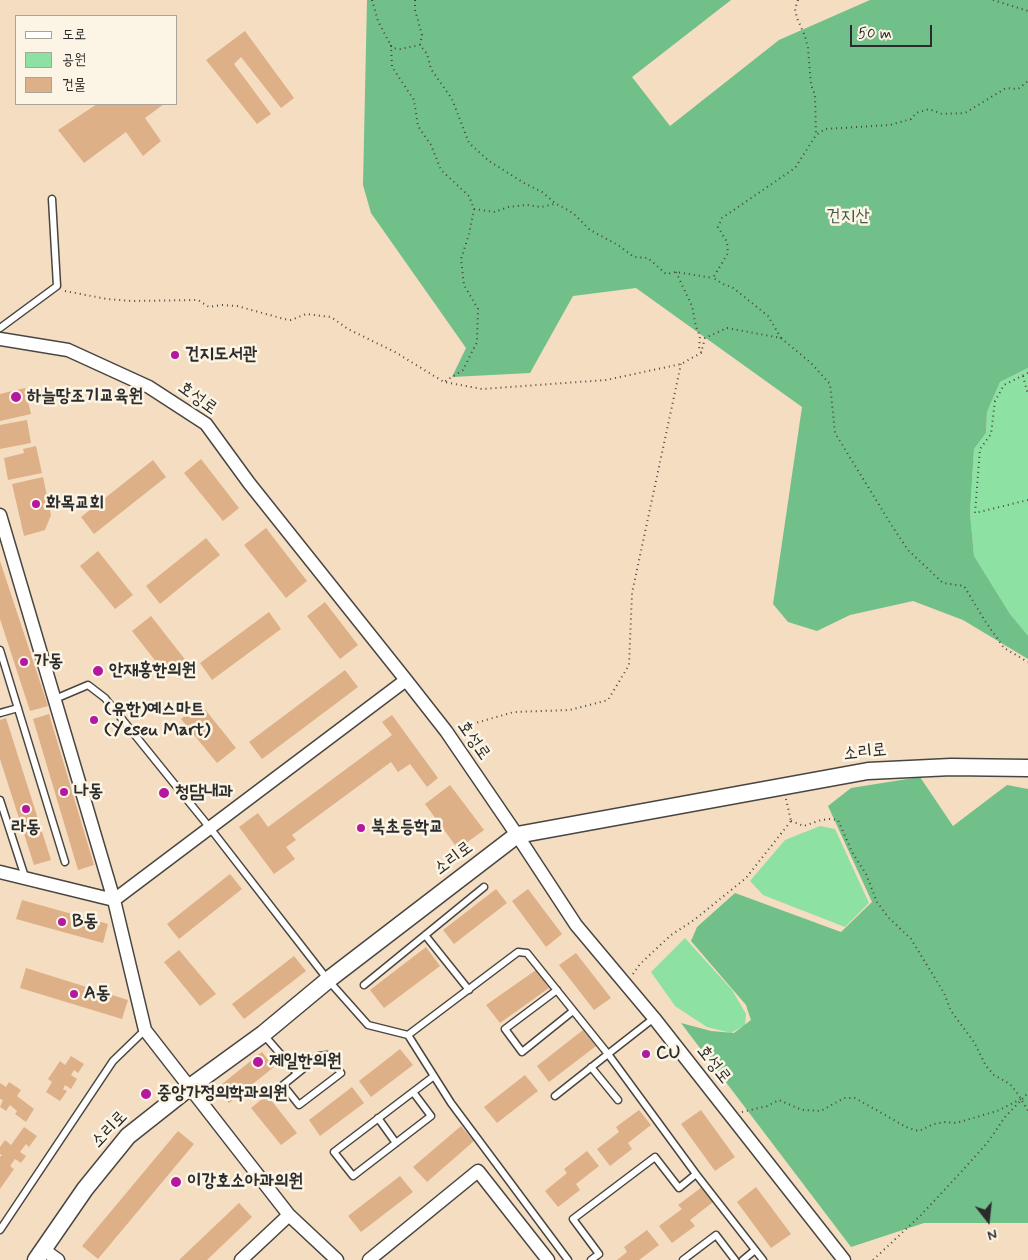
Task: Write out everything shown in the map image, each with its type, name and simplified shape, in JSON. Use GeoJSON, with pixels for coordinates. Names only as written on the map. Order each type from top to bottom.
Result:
{"type":"FeatureCollection","features":[{"type":"Feature","properties":{"kind":"street","name":"호성로"},"geometry":{"type":"LineString","coordinates":[[0,340],[68,350],[149,387],[206,424],[249,483],[446,732],[576,925],[654,1018],[844,1260]]}},
{"type":"Feature","properties":{"kind":"street"},"geometry":{"type":"LineString","coordinates":[[1,522],[114,900],[145,1030],[289,1216],[337,1260]]}},
{"type":"Feature","properties":{"kind":"street"},"geometry":{"type":"LineString","coordinates":[[114,900],[406,680]]}},
{"type":"Feature","properties":{"kind":"street","name":"소리로"},"geometry":{"type":"LineString","coordinates":[[40,1255],[85,1189],[128,1136],[190,1086],[263,1034],[328,980],[517,835],[868,771],[951,767],[1028,768]]}},
{"type":"Feature","properties":{"kind":"street"},"geometry":{"type":"LineString","coordinates":[[0,872],[114,900]]}},
{"type":"Feature","properties":{"kind":"street"},"geometry":{"type":"LineString","coordinates":[[369,1260],[478,1171],[548,1260]]}},
{"type":"Feature","properties":{"kind":"street"},"geometry":{"type":"LineString","coordinates":[[241,1260],[289,1216]]}},
{"type":"Feature","properties":{"kind":"street"},"geometry":{"type":"LineString","coordinates":[[40,1255],[58,1260]]}},
{"type":"Feature","properties":{"kind":"lane"},"geometry":{"type":"LineString","coordinates":[[0,328],[57,286],[52,199]]}},
{"type":"Feature","properties":{"kind":"lane"},"geometry":{"type":"LineString","coordinates":[[0,650],[65,862]]}},
{"type":"Feature","properties":{"kind":"lane"},"geometry":{"type":"LineString","coordinates":[[55,699],[88,685],[105,698],[210,828],[328,980],[368,1025],[408,1035],[456,1110],[568,1260]]}},
{"type":"Feature","properties":{"kind":"lane"},"geometry":{"type":"LineString","coordinates":[[0,713],[18,708]]}},
{"type":"Feature","properties":{"kind":"lane"},"geometry":{"type":"LineString","coordinates":[[0,800],[3,817],[25,877]]}},
{"type":"Feature","properties":{"kind":"lane"},"geometry":{"type":"LineString","coordinates":[[364,985],[484,887]]}},
{"type":"Feature","properties":{"kind":"lane"},"geometry":{"type":"LineString","coordinates":[[425,935],[469,990]]}},
{"type":"Feature","properties":{"kind":"lane"},"geometry":{"type":"LineString","coordinates":[[408,1035],[518,952],[527,953],[608,1054],[696,1174],[763,1260]]}},
{"type":"Feature","properties":{"kind":"lane"},"geometry":{"type":"LineString","coordinates":[[557,990],[505,1029],[522,1052],[572,1011]]}},
{"type":"Feature","properties":{"kind":"lane"},"geometry":{"type":"LineString","coordinates":[[555,1096],[654,1018]]}},
{"type":"Feature","properties":{"kind":"lane"},"geometry":{"type":"LineString","coordinates":[[0,1230],[113,1061],[145,1030]]}},
{"type":"Feature","properties":{"kind":"lane"},"geometry":{"type":"LineString","coordinates":[[263,1034],[297,1073]]}},
{"type":"Feature","properties":{"kind":"lane"},"geometry":{"type":"LineString","coordinates":[[327,1055],[341,1073],[299,1105],[283,1085],[297,1073],[319,1056],[327,1055]]}},
{"type":"Feature","properties":{"kind":"lane"},"geometry":{"type":"LineString","coordinates":[[591,1068],[618,1100]]}},
{"type":"Feature","properties":{"kind":"lane"},"geometry":{"type":"LineString","coordinates":[[413,1092],[431,1116],[353,1176],[334,1152],[434,1076]]}},
{"type":"Feature","properties":{"kind":"lane"},"geometry":{"type":"LineString","coordinates":[[378,1118],[396,1143]]}},
{"type":"Feature","properties":{"kind":"lane"},"geometry":{"type":"LineString","coordinates":[[592,1260],[599,1254],[573,1219],[655,1157],[679,1188],[696,1174]]}},
{"type":"Feature","properties":{"kind":"lane"},"geometry":{"type":"LineString","coordinates":[[683,1260],[716,1235],[735,1260]]}},
{"type":"Feature","properties":{"kind":"lane"},"geometry":{"type":"LineString","coordinates":[[743,1260],[755,1250]]}},
{"type":"Feature","properties":{"kind":"path"},"geometry":{"type":"LineString","coordinates":[[372,0],[378,21],[392,48],[400,49],[420,45]]}},
{"type":"Feature","properties":{"kind":"path"},"geometry":{"type":"LineString","coordinates":[[416,0],[415,10],[422,35],[420,45],[427,54],[431,70],[452,99],[469,143],[489,161],[542,192],[555,203],[573,213],[590,230],[618,245],[634,257],[648,258],[666,274],[676,272],[713,278],[732,287],[768,316],[781,338],[811,363],[830,384],[835,432],[908,550],[943,583],[964,586],[984,621],[1004,648],[1028,662]]}},
{"type":"Feature","properties":{"kind":"path"},"geometry":{"type":"LineString","coordinates":[[798,0],[795,9],[796,18],[805,36],[808,48],[811,85],[815,96],[816,135]]}},
{"type":"Feature","properties":{"kind":"path"},"geometry":{"type":"LineString","coordinates":[[993,0],[1028,10]]}},
{"type":"Feature","properties":{"kind":"path"},"geometry":{"type":"LineString","coordinates":[[391,45],[392,67],[414,100],[418,126],[431,145],[441,170],[469,196],[474,209],[461,259],[464,286],[478,309],[477,342],[463,370],[444,382]]}},
{"type":"Feature","properties":{"kind":"path"},"geometry":{"type":"LineString","coordinates":[[713,278],[728,253],[727,242],[718,226],[722,218],[795,168],[816,135],[825,129],[890,125],[910,119],[916,112],[929,109],[942,114],[965,113],[1006,88],[1018,89],[1028,81]]}},
{"type":"Feature","properties":{"kind":"path"},"geometry":{"type":"LineString","coordinates":[[474,209],[495,212],[508,207],[527,205],[541,207],[555,203]]}},
{"type":"Feature","properties":{"kind":"path"},"geometry":{"type":"LineString","coordinates":[[676,272],[692,306],[696,327],[700,336],[701,352]]}},
{"type":"Feature","properties":{"kind":"path"},"geometry":{"type":"LineString","coordinates":[[49,291],[64,291],[107,299],[131,301],[198,300],[209,307],[220,305],[237,306],[284,320],[291,320],[306,314],[331,317],[348,329],[395,352],[444,382],[482,389],[596,381],[681,364],[701,352],[705,338],[727,328],[781,338]]}},
{"type":"Feature","properties":{"kind":"path"},"geometry":{"type":"LineString","coordinates":[[446,732],[514,712],[570,710],[608,700],[629,665],[632,593],[681,364]]}},
{"type":"Feature","properties":{"kind":"path"},"geometry":{"type":"LineString","coordinates":[[1028,373],[1004,385],[995,401],[991,434],[980,449],[974,513],[1028,500]]}},
{"type":"Feature","properties":{"kind":"path"},"geometry":{"type":"LineString","coordinates":[[1023,376],[1028,395]]}},
{"type":"Feature","properties":{"kind":"path"},"geometry":{"type":"LineString","coordinates":[[786,785],[786,797],[791,821]]}},
{"type":"Feature","properties":{"kind":"path"},"geometry":{"type":"LineString","coordinates":[[791,821],[804,826],[821,820],[838,820],[852,852],[866,874],[877,902],[888,917],[911,939],[944,993],[951,1011],[974,1042],[986,1066],[994,1074],[1010,1084],[1028,1111]]}},
{"type":"Feature","properties":{"kind":"path"},"geometry":{"type":"LineString","coordinates":[[626,985],[640,964],[671,935],[694,920],[746,878],[791,821]]}},
{"type":"Feature","properties":{"kind":"path"},"geometry":{"type":"LineString","coordinates":[[873,1260],[921,1215],[988,1142],[1005,1117],[1028,1092]]}},
{"type":"Feature","properties":{"kind":"path"},"geometry":{"type":"LineString","coordinates":[[730,1115],[767,1106],[779,1100],[802,1110],[821,1111],[844,1098],[855,1098],[908,1128],[919,1131],[934,1124],[944,1122],[956,1123],[997,1111],[1021,1099]]}},
{"type":"Feature","properties":{"kind":"green space","name":"건지산"},"geometry":{"type":"Polygon","coordinates":[[[367,0],[731,0],[632,77],[670,126],[779,40],[870,0],[1028,0],[1028,368],[1000,382],[987,412],[986,433],[974,449],[970,513],[974,556],[1010,614],[1028,636],[1028,659],[963,620],[913,601],[850,615],[817,631],[788,622],[773,604],[802,407],[636,288],[573,296],[530,373],[452,377],[466,348],[371,213],[363,185],[367,0]]]}},
{"type":"Feature","properties":{"kind":"green space"},"geometry":{"type":"Polygon","coordinates":[[[1028,368],[1028,638],[1010,614],[974,556],[970,513],[974,449],[986,433],[987,412],[1000,382],[1028,368]]]}},
{"type":"Feature","properties":{"kind":"green space"},"geometry":{"type":"Polygon","coordinates":[[[920,777],[953,826],[1007,785],[1028,789],[1028,1223],[924,1223],[851,1247],[681,1023],[711,1031],[734,1033],[751,1020],[746,1005],[691,941],[697,927],[735,893],[841,932],[872,902],[828,806],[851,788],[920,777]]]}},
{"type":"Feature","properties":{"kind":"green space"},"geometry":{"type":"Polygon","coordinates":[[[820,826],[835,829],[869,903],[845,927],[763,895],[750,881],[785,840],[820,826]]]}},
{"type":"Feature","properties":{"kind":"green space"},"geometry":{"type":"Polygon","coordinates":[[[685,938],[732,990],[746,1014],[745,1025],[731,1033],[707,1027],[675,1006],[651,972],[685,938]]]}},
{"type":"Feature","properties":{"kind":"building"},"geometry":{"type":"Polygon","coordinates":[[[245,31],[294,98],[281,108],[241,57],[234,64],[271,114],[257,124],[206,60],[245,31]]]}},
{"type":"Feature","properties":{"kind":"building"},"geometry":{"type":"Polygon","coordinates":[[[96,105],[163,105],[145,118],[161,141],[143,156],[126,132],[84,163],[58,130],[96,105]]]}},
{"type":"Feature","properties":{"kind":"building"},"geometry":{"type":"Polygon","coordinates":[[[25,388],[31,414],[0,421],[0,394],[25,388]]]}},
{"type":"Feature","properties":{"kind":"building"},"geometry":{"type":"Polygon","coordinates":[[[27,420],[31,443],[0,449],[0,425],[27,420]]]}},
{"type":"Feature","properties":{"kind":"building"},"geometry":{"type":"Polygon","coordinates":[[[36,446],[42,473],[8,480],[4,458],[24,453],[23,449],[36,446]]]}},
{"type":"Feature","properties":{"kind":"building"},"geometry":{"type":"Polygon","coordinates":[[[201,459],[239,508],[223,521],[184,473],[201,459]]]}},
{"type":"Feature","properties":{"kind":"building"},"geometry":{"type":"Polygon","coordinates":[[[153,460],[166,477],[94,534],[81,517],[153,460]]]}},
{"type":"Feature","properties":{"kind":"building"},"geometry":{"type":"Polygon","coordinates":[[[43,477],[51,515],[45,530],[24,536],[12,484],[43,477]]]}},
{"type":"Feature","properties":{"kind":"building"},"geometry":{"type":"Polygon","coordinates":[[[266,528],[307,581],[286,598],[244,545],[266,528]]]}},
{"type":"Feature","properties":{"kind":"building"},"geometry":{"type":"Polygon","coordinates":[[[206,538],[220,555],[160,604],[146,586],[206,538]]]}},
{"type":"Feature","properties":{"kind":"building"},"geometry":{"type":"Polygon","coordinates":[[[98,551],[133,595],[115,609],[80,566],[98,551]]]}},
{"type":"Feature","properties":{"kind":"building","name":"가동"},"geometry":{"type":"Polygon","coordinates":[[[0,561],[48,706],[30,711],[0,619],[0,561]]]}},
{"type":"Feature","properties":{"kind":"building"},"geometry":{"type":"Polygon","coordinates":[[[325,602],[358,645],[340,659],[307,616],[325,602]]]}},
{"type":"Feature","properties":{"kind":"building"},"geometry":{"type":"Polygon","coordinates":[[[269,612],[281,629],[212,680],[200,663],[269,612]]]}},
{"type":"Feature","properties":{"kind":"building"},"geometry":{"type":"Polygon","coordinates":[[[151,616],[187,662],[168,677],[132,631],[151,616]]]}},
{"type":"Feature","properties":{"kind":"building"},"geometry":{"type":"Polygon","coordinates":[[[345,670],[358,687],[262,759],[249,742],[345,670]]]}},
{"type":"Feature","properties":{"kind":"building"},"geometry":{"type":"Polygon","coordinates":[[[200,703],[236,748],[217,763],[181,719],[200,703]]]}},
{"type":"Feature","properties":{"kind":"building","name":"나동"},"geometry":{"type":"Polygon","coordinates":[[[49,714],[94,865],[78,870],[33,719],[49,714]]]}},
{"type":"Feature","properties":{"kind":"building"},"geometry":{"type":"Polygon","coordinates":[[[392,715],[438,778],[427,787],[410,764],[398,772],[391,762],[292,835],[296,840],[286,847],[295,859],[274,874],[239,827],[258,813],[268,827],[392,735],[382,722],[392,715]]]}},
{"type":"Feature","properties":{"kind":"building","name":"라동"},"geometry":{"type":"Polygon","coordinates":[[[6,718],[51,860],[34,865],[0,759],[0,720],[6,718]]]}},
{"type":"Feature","properties":{"kind":"building"},"geometry":{"type":"Polygon","coordinates":[[[450,785],[484,830],[458,849],[425,804],[450,785]]]}},
{"type":"Feature","properties":{"kind":"building"},"geometry":{"type":"Polygon","coordinates":[[[230,874],[242,889],[179,939],[167,924],[230,874]]]}},
{"type":"Feature","properties":{"kind":"building"},"geometry":{"type":"Polygon","coordinates":[[[496,889],[507,903],[454,944],[443,930],[496,889]]]}},
{"type":"Feature","properties":{"kind":"building"},"geometry":{"type":"Polygon","coordinates":[[[528,889],[562,934],[546,947],[512,901],[528,889]]]}},
{"type":"Feature","properties":{"kind":"building","name":"B동"},"geometry":{"type":"Polygon","coordinates":[[[22,900],[108,924],[103,943],[16,919],[22,900]]]}},
{"type":"Feature","properties":{"kind":"building"},"geometry":{"type":"Polygon","coordinates":[[[426,947],[440,966],[384,1008],[370,990],[426,947]]]}},
{"type":"Feature","properties":{"kind":"building"},"geometry":{"type":"Polygon","coordinates":[[[179,950],[216,994],[200,1006],[164,962],[179,950]]]}},
{"type":"Feature","properties":{"kind":"building"},"geometry":{"type":"Polygon","coordinates":[[[576,953],[611,998],[594,1010],[559,965],[576,953]]]}},
{"type":"Feature","properties":{"kind":"building"},"geometry":{"type":"Polygon","coordinates":[[[294,956],[306,971],[244,1019],[232,1004],[294,956]]]}},
{"type":"Feature","properties":{"kind":"building","name":"A동"},"geometry":{"type":"Polygon","coordinates":[[[26,968],[128,1000],[122,1019],[20,988],[26,968]]]}},
{"type":"Feature","properties":{"kind":"building"},"geometry":{"type":"Polygon","coordinates":[[[536,970],[549,988],[500,1023],[486,1005],[536,970]]]}},
{"type":"Feature","properties":{"kind":"building"},"geometry":{"type":"Polygon","coordinates":[[[583,1030],[596,1046],[549,1082],[537,1066],[583,1030]]]}},
{"type":"Feature","properties":{"kind":"building"},"geometry":{"type":"Polygon","coordinates":[[[400,1049],[413,1065],[371,1097],[359,1081],[400,1049]]]}},
{"type":"Feature","properties":{"kind":"building"},"geometry":{"type":"Polygon","coordinates":[[[262,1052],[274,1067],[229,1103],[217,1088],[262,1052]]]}},
{"type":"Feature","properties":{"kind":"building"},"geometry":{"type":"Polygon","coordinates":[[[71,1056],[84,1064],[78,1073],[74,1070],[71,1075],[77,1079],[71,1089],[65,1085],[63,1089],[67,1091],[60,1101],[46,1092],[52,1082],[48,1079],[60,1061],[65,1065],[71,1056]]]}},
{"type":"Feature","properties":{"kind":"building"},"geometry":{"type":"Polygon","coordinates":[[[525,1075],[538,1091],[497,1123],[484,1107],[525,1075]]]}},
{"type":"Feature","properties":{"kind":"building"},"geometry":{"type":"Polygon","coordinates":[[[9,1082],[21,1090],[17,1096],[34,1109],[26,1122],[15,1114],[17,1111],[10,1105],[6,1111],[0,1107],[3,1100],[0,1099],[0,1083],[6,1087],[9,1082]]]}},
{"type":"Feature","properties":{"kind":"building"},"geometry":{"type":"Polygon","coordinates":[[[352,1087],[364,1103],[320,1136],[309,1120],[352,1087]]]}},
{"type":"Feature","properties":{"kind":"building"},"geometry":{"type":"Polygon","coordinates":[[[267,1095],[297,1133],[281,1145],[251,1108],[267,1095]]]}},
{"type":"Feature","properties":{"kind":"building"},"geometry":{"type":"Polygon","coordinates":[[[639,1110],[651,1125],[628,1143],[632,1149],[610,1166],[597,1149],[619,1132],[616,1127],[639,1110]]]}},
{"type":"Feature","properties":{"kind":"building"},"geometry":{"type":"Polygon","coordinates":[[[701,1110],[735,1157],[715,1171],[681,1124],[701,1110]]]}},
{"type":"Feature","properties":{"kind":"building"},"geometry":{"type":"Polygon","coordinates":[[[461,1126],[474,1141],[427,1182],[413,1167],[461,1126]]]}},
{"type":"Feature","properties":{"kind":"building"},"geometry":{"type":"Polygon","coordinates":[[[24,1127],[37,1136],[29,1147],[26,1144],[20,1152],[26,1156],[21,1163],[15,1159],[10,1166],[14,1169],[0,1189],[0,1157],[2,1155],[0,1154],[0,1147],[5,1140],[11,1145],[24,1127]]]}},
{"type":"Feature","properties":{"kind":"building"},"geometry":{"type":"Polygon","coordinates":[[[178,1131],[194,1144],[98,1259],[82,1246],[178,1131]]]}},
{"type":"Feature","properties":{"kind":"building"},"geometry":{"type":"Polygon","coordinates":[[[587,1151],[599,1166],[576,1184],[580,1190],[558,1207],[545,1191],[567,1173],[564,1169],[587,1151]]]}},
{"type":"Feature","properties":{"kind":"building"},"geometry":{"type":"Polygon","coordinates":[[[400,1176],[413,1192],[361,1232],[348,1216],[400,1176]]]}},
{"type":"Feature","properties":{"kind":"building"},"geometry":{"type":"Polygon","coordinates":[[[702,1187],[713,1202],[690,1220],[695,1226],[672,1243],[659,1226],[682,1209],[678,1205],[702,1187]]]}},
{"type":"Feature","properties":{"kind":"building"},"geometry":{"type":"Polygon","coordinates":[[[756,1187],[791,1234],[771,1248],[737,1202],[756,1187]]]}},
{"type":"Feature","properties":{"kind":"building"},"geometry":{"type":"Polygon","coordinates":[[[239,1203],[252,1217],[207,1260],[179,1260],[239,1203]]]}},
{"type":"Feature","properties":{"kind":"building"},"geometry":{"type":"Polygon","coordinates":[[[647,1230],[659,1245],[639,1260],[617,1260],[627,1252],[624,1247],[647,1230]]]}},
{"type":"Feature","properties":{"kind":"place","name":"건지도서관"},"geometry":{"type":"Point","coordinates":[175,355]}},
{"type":"Feature","properties":{"kind":"place","name":"하늘땅조기교육원"},"geometry":{"type":"Point","coordinates":[16,397]}},
{"type":"Feature","properties":{"kind":"place","name":"화목교회"},"geometry":{"type":"Point","coordinates":[36,504]}},
{"type":"Feature","properties":{"kind":"place","name":"가동"},"geometry":{"type":"Point","coordinates":[24,662]}},
{"type":"Feature","properties":{"kind":"place","name":"안재홍한의원"},"geometry":{"type":"Point","coordinates":[98,671]}},
{"type":"Feature","properties":{"kind":"place","name":"(유한)예스마트 (Yeseu Mart)"},"geometry":{"type":"Point","coordinates":[94,720]}},
{"type":"Feature","properties":{"kind":"place","name":"나동"},"geometry":{"type":"Point","coordinates":[64,792]}},
{"type":"Feature","properties":{"kind":"place","name":"청담내과"},"geometry":{"type":"Point","coordinates":[164,793]}},
{"type":"Feature","properties":{"kind":"place","name":"라동"},"geometry":{"type":"Point","coordinates":[26,809]}},
{"type":"Feature","properties":{"kind":"place","name":"북초등학교"},"geometry":{"type":"Point","coordinates":[361,828]}},
{"type":"Feature","properties":{"kind":"place","name":"B동"},"geometry":{"type":"Point","coordinates":[62,922]}},
{"type":"Feature","properties":{"kind":"place","name":"A동"},"geometry":{"type":"Point","coordinates":[74,994]}},
{"type":"Feature","properties":{"kind":"place","name":"CU"},"geometry":{"type":"Point","coordinates":[646,1054]}},
{"type":"Feature","properties":{"kind":"place","name":"제일한의원"},"geometry":{"type":"Point","coordinates":[258,1062]}},
{"type":"Feature","properties":{"kind":"place","name":"중앙가정의학과의원"},"geometry":{"type":"Point","coordinates":[146,1094]}},
{"type":"Feature","properties":{"kind":"place","name":"이강호소아과의원"},"geometry":{"type":"Point","coordinates":[176,1182]}}]}
